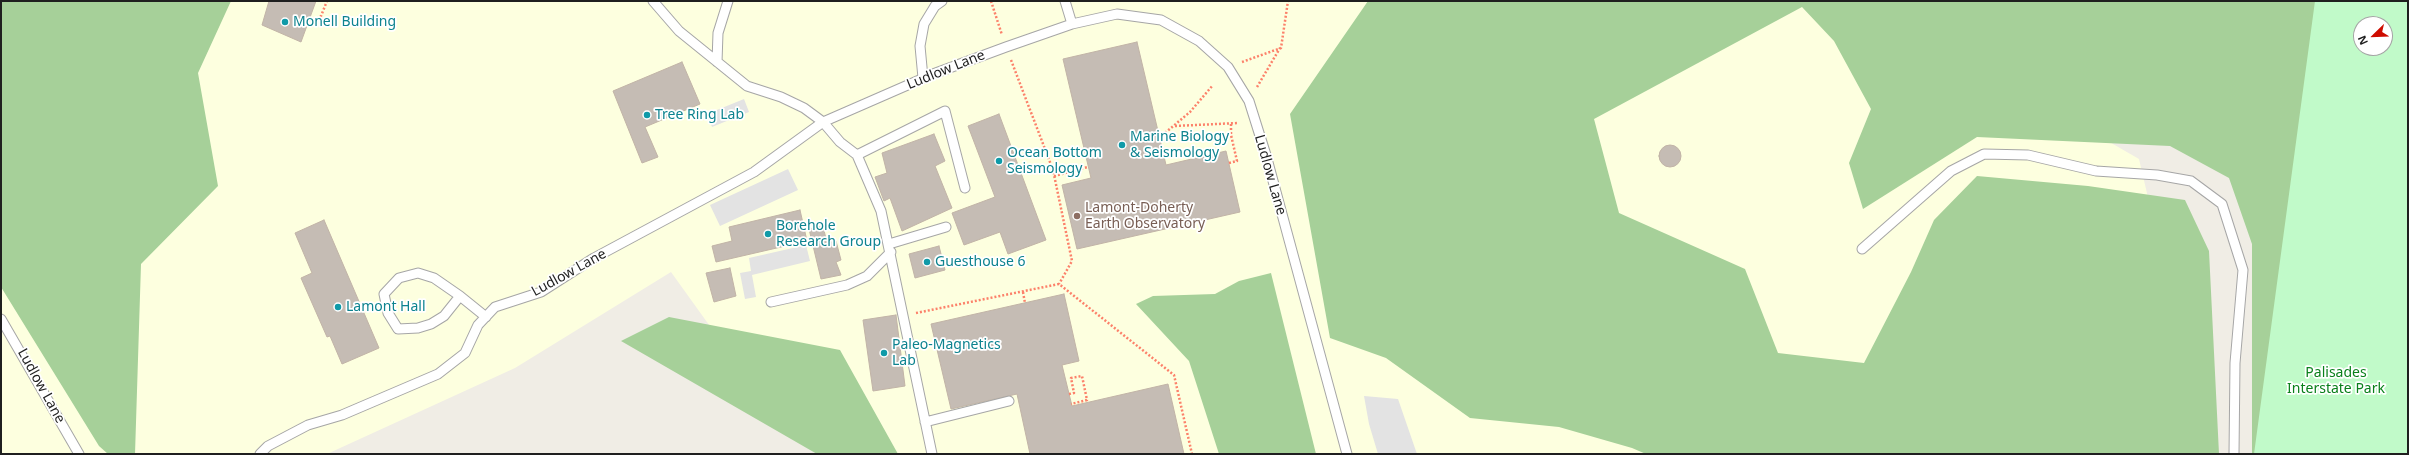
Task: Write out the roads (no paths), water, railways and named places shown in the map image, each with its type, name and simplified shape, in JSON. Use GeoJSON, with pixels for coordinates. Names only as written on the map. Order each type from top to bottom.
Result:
{"type":"FeatureCollection","features":[{"type":"Feature","properties":{"kind":"lane"},"geometry":{"type":"LineString","coordinates":[[653,1],[679,31],[747,86],[781,97],[804,108],[823,122],[840,142],[857,155],[881,211],[890,248],[932,454]]}},
{"type":"Feature","properties":{"kind":"lane"},"geometry":{"type":"LineString","coordinates":[[717,62],[718,33],[728,1]]}},
{"type":"Feature","properties":{"kind":"lane"},"geometry":{"type":"LineString","coordinates":[[923,78],[920,46],[924,24],[935,6],[942,1]]}},
{"type":"Feature","properties":{"kind":"lane"},"geometry":{"type":"LineString","coordinates":[[1065,1],[1072,24]]}},
{"type":"Feature","properties":{"kind":"lane","name":"Ludlow Lane"},"geometry":{"type":"LineString","coordinates":[[260,454],[268,446],[308,425],[342,415],[438,374],[465,354],[478,325],[495,307],[541,292],[594,258],[754,172],[823,122],[923,78],[1006,47],[1072,24],[1117,14],[1161,20],[1199,40],[1228,67],[1248,101],[1266,155],[1347,454]]}},
{"type":"Feature","properties":{"kind":"lane"},"geometry":{"type":"LineString","coordinates":[[857,155],[945,111],[965,188]]}},
{"type":"Feature","properties":{"kind":"lane"},"geometry":{"type":"LineString","coordinates":[[1862,249],[1951,171],[1984,154],[2028,156],[2096,171],[2157,174],[2191,181],[2222,204],[2243,270],[2236,363],[2234,454]]}},
{"type":"Feature","properties":{"kind":"lane"},"geometry":{"type":"LineString","coordinates":[[772,302],[847,285],[867,276],[890,248],[946,227]]}},
{"type":"Feature","properties":{"kind":"lane"},"geometry":{"type":"LineString","coordinates":[[460,296],[444,316],[431,324],[418,328],[398,329],[388,313],[384,294],[399,278],[418,273],[434,278],[460,296],[486,317]]}},
{"type":"Feature","properties":{"kind":"lane","name":"Ludlow Lane"},"geometry":{"type":"LineString","coordinates":[[1,319],[79,454]]}},
{"type":"Feature","properties":{"kind":"lane"},"geometry":{"type":"LineString","coordinates":[[925,422],[1009,401]]}},
{"type":"Feature","properties":{"kind":"place","name":"Monell Building"},"geometry":{"type":"Point","coordinates":[285,22]}},
{"type":"Feature","properties":{"kind":"place","name":"Tree Ring Lab"},"geometry":{"type":"Point","coordinates":[647,115]}},
{"type":"Feature","properties":{"kind":"place","name":"Marine Biology & Seismology"},"geometry":{"type":"Point","coordinates":[1122,145]}},
{"type":"Feature","properties":{"kind":"place","name":"Ocean Bottom Seismology"},"geometry":{"type":"Point","coordinates":[999,161]}},
{"type":"Feature","properties":{"kind":"place","name":"Lamont-Doherty Earth Observatory"},"geometry":{"type":"Point","coordinates":[1077,216]}},
{"type":"Feature","properties":{"kind":"place","name":"Borehole Research Group"},"geometry":{"type":"Point","coordinates":[768,234]}},
{"type":"Feature","properties":{"kind":"place","name":"Guesthouse 6"},"geometry":{"type":"Point","coordinates":[927,262]}},
{"type":"Feature","properties":{"kind":"place","name":"Lamont Hall"},"geometry":{"type":"Point","coordinates":[338,307]}},
{"type":"Feature","properties":{"kind":"place","name":"Paleo-Magnetics Lab"},"geometry":{"type":"Point","coordinates":[884,353]}},
{"type":"Feature","properties":{"kind":"park label","name":"Palisades Interstate Park"},"geometry":{"type":"Point","coordinates":[2336,382]}}]}
